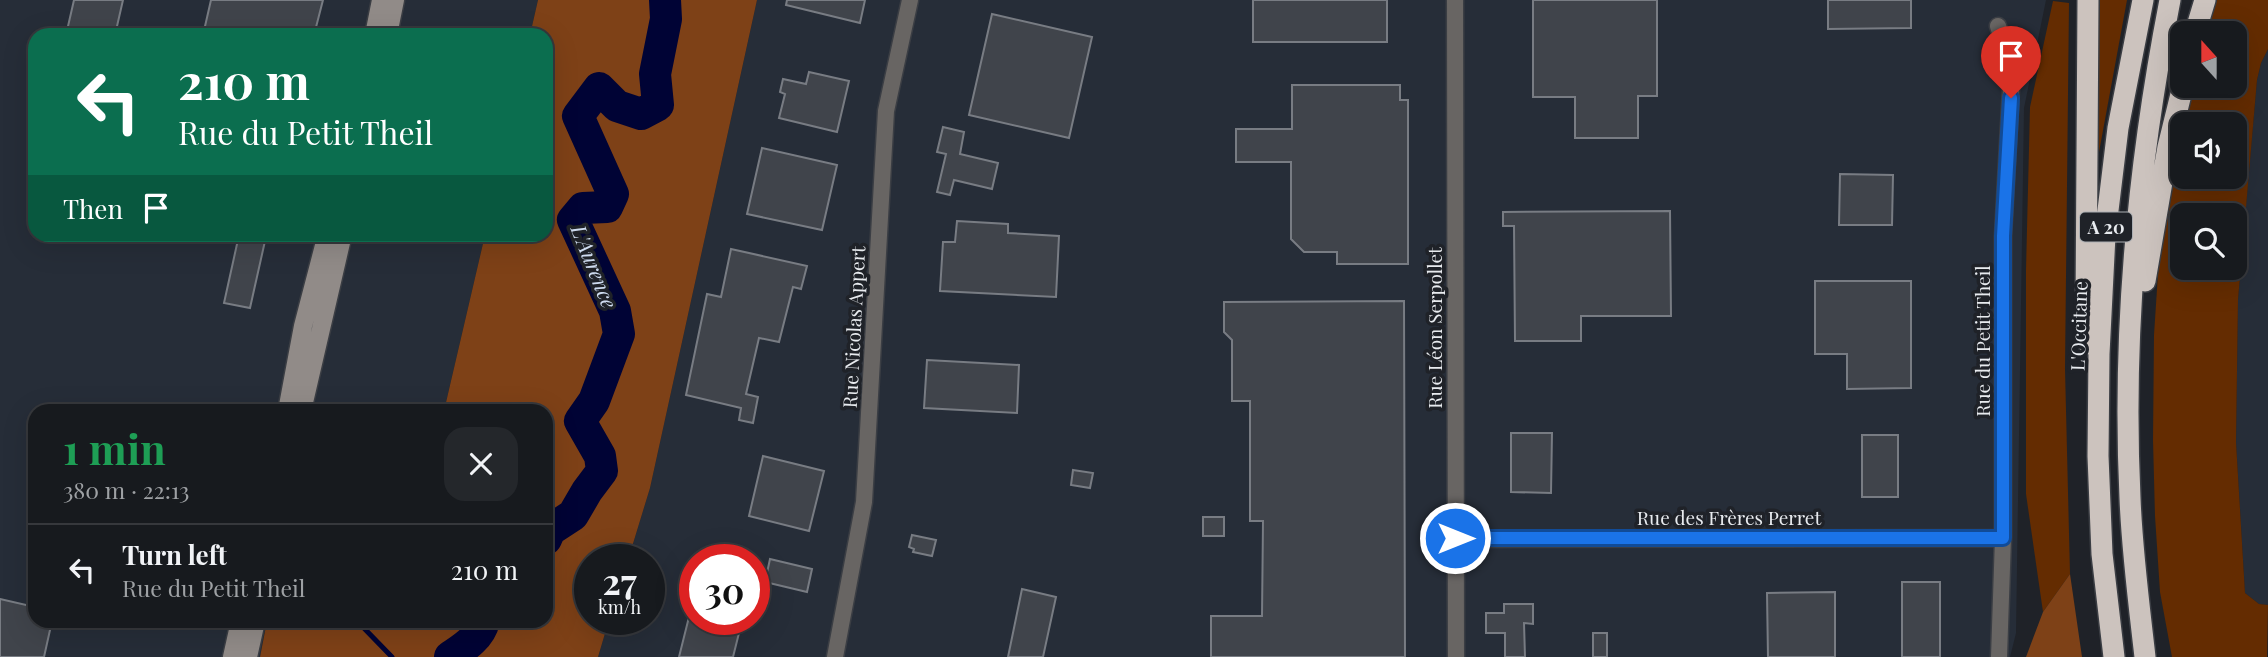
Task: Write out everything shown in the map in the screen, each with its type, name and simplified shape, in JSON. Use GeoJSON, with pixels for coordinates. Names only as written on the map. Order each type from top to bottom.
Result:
{"type":"FeatureCollection","features":[{"type":"Feature","properties":{"kind":"highway"},"geometry":{"type":"LineString","coordinates":[[2088,0],[2085,309],[2098,457]]}},
{"type":"Feature","properties":{"kind":"highway","name":"L'Occitane"},"geometry":{"type":"LineString","coordinates":[[2114,657],[2102,554],[2098,457],[2099,354],[2105,235],[2118,128],[2143,0]]}},
{"type":"Feature","properties":{"kind":"highway","name":"A 20"},"geometry":{"type":"LineString","coordinates":[[2145,657],[2134,563],[2128,429],[2131,298],[2142,170],[2170,0]]}},
{"type":"Feature","properties":{"kind":"highway"},"geometry":{"type":"LineString","coordinates":[[2199,21],[2205,0]]}},
{"type":"Feature","properties":{"kind":"highway"},"geometry":{"type":"LineString","coordinates":[[2128,429],[2147,267],[2168,146],[2180,98]]}},
{"type":"Feature","properties":{"kind":"street"},"geometry":{"type":"LineString","coordinates":[[376,28],[382,0]]}},
{"type":"Feature","properties":{"kind":"street"},"geometry":{"type":"LineString","coordinates":[[389,28],[395,0]]}},
{"type":"Feature","properties":{"kind":"street","name":"Rue Nicolas Appert"},"geometry":{"type":"LineString","coordinates":[[835,657],[864,502],[886,111],[910,0]]}},
{"type":"Feature","properties":{"kind":"street","name":"Rue Léon Serpollet"},"geometry":{"type":"LineString","coordinates":[[1455,0],[1456,657]]}},
{"type":"Feature","properties":{"kind":"street","name":"Rue du Petit Theil"},"geometry":{"type":"LineString","coordinates":[[1998,26],[2012,71],[2003,236],[2003,538],[1999,657]]}},
{"type":"Feature","properties":{"kind":"street"},"geometry":{"type":"LineString","coordinates":[[288,404],[303,326],[325,242]]}},
{"type":"Feature","properties":{"kind":"street"},"geometry":{"type":"LineString","coordinates":[[304,404],[341,242]]}},
{"type":"Feature","properties":{"kind":"street","name":"Rue des Frères Perret"},"geometry":{"type":"LineString","coordinates":[[1455,538],[2003,538]]}},
{"type":"Feature","properties":{"kind":"street"},"geometry":{"type":"LineString","coordinates":[[232,657],[238,628]]}},
{"type":"Feature","properties":{"kind":"street"},"geometry":{"type":"LineString","coordinates":[[248,657],[254,628]]}},
{"type":"Feature","properties":{"kind":"shaded area"},"geometry":{"type":"Polygon","coordinates":[[[0,0],[538,0],[532,28],[28,28],[28,242],[483,242],[446,404],[28,404],[28,628],[266,628],[260,657],[0,657],[0,0]]]}},
{"type":"Feature","properties":{"kind":"shaded area"},"geometry":{"type":"Polygon","coordinates":[[[538,0],[757,0],[650,488],[633,544],[574,544],[574,635],[605,635],[598,657],[260,657],[266,628],[553,628],[553,404],[446,404],[483,242],[553,242],[553,28],[532,28],[538,0]]]}},
{"type":"Feature","properties":{"kind":"shaded area"},"geometry":{"type":"Polygon","coordinates":[[[757,0],[2046,0],[2024,108],[2016,633],[2010,657],[598,657],[605,635],[665,635],[665,544],[633,544],[650,488],[757,0]]]}},
{"type":"Feature","properties":{"kind":"shaded area"},"geometry":{"type":"Polygon","coordinates":[[[2091,0],[2127,0],[2097,163],[2091,0]]]}},
{"type":"Feature","properties":{"kind":"shaded area"},"geometry":{"type":"Polygon","coordinates":[[[2215,0],[2268,0],[2268,49],[2257,80],[2246,203],[2170,203],[2170,280],[2240,280],[2236,442],[2245,593],[2259,604],[2268,605],[2267,657],[2172,657],[2160,592],[2153,440],[2154,335],[2160,243],[2170,189],[2247,189],[2247,112],[2186,112],[2189,98],[2247,98],[2247,21],[2209,21],[2215,0]]]}},
{"type":"Feature","properties":{"kind":"shaded area"},"geometry":{"type":"Polygon","coordinates":[[[2053,1],[2069,3],[2065,369],[2070,574],[2043,612],[2026,494],[2026,270],[2030,107],[2053,1]]]}},
{"type":"Feature","properties":{"kind":"shaded area"},"geometry":{"type":"Polygon","coordinates":[[[2268,49],[2268,605],[2259,604],[2245,593],[2236,442],[2238,300],[2240,280],[2247,280],[2246,203],[2257,80],[2268,49]]]}},
{"type":"Feature","properties":{"kind":"shaded area"},"geometry":{"type":"Polygon","coordinates":[[[2070,574],[2082,657],[2026,657],[2043,612],[2070,574]]]}},
{"type":"Feature","properties":{"kind":"building"},"geometry":{"type":"Polygon","coordinates":[[[74,0],[123,0],[117,28],[68,28],[74,0]]]}},
{"type":"Feature","properties":{"kind":"building"},"geometry":{"type":"Polygon","coordinates":[[[211,0],[323,0],[316,28],[205,28],[211,0]]]}},
{"type":"Feature","properties":{"kind":"building"},"geometry":{"type":"Polygon","coordinates":[[[787,0],[865,0],[860,23],[786,5],[787,0]]]}},
{"type":"Feature","properties":{"kind":"building"},"geometry":{"type":"Polygon","coordinates":[[[1253,0],[1387,0],[1387,42],[1253,42],[1253,0]]]}},
{"type":"Feature","properties":{"kind":"building"},"geometry":{"type":"Polygon","coordinates":[[[1533,0],[1657,0],[1657,96],[1638,96],[1638,138],[1575,138],[1575,97],[1533,97],[1533,0]]]}},
{"type":"Feature","properties":{"kind":"building"},"geometry":{"type":"Polygon","coordinates":[[[1828,0],[1911,0],[1911,28],[1828,29],[1828,0]]]}},
{"type":"Feature","properties":{"kind":"building"},"geometry":{"type":"Polygon","coordinates":[[[992,14],[1092,37],[1069,138],[969,115],[992,14]]]}},
{"type":"Feature","properties":{"kind":"building"},"geometry":{"type":"Polygon","coordinates":[[[809,72],[849,81],[837,132],[779,118],[785,94],[780,92],[783,79],[806,84],[809,72]]]}},
{"type":"Feature","properties":{"kind":"building"},"geometry":{"type":"Polygon","coordinates":[[[1292,85],[1400,85],[1400,100],[1408,100],[1408,264],[1337,264],[1337,252],[1304,252],[1291,239],[1291,162],[1236,162],[1236,129],[1292,129],[1292,85]]]}},
{"type":"Feature","properties":{"kind":"building"},"geometry":{"type":"Polygon","coordinates":[[[943,127],[964,132],[960,154],[998,163],[992,189],[954,180],[950,195],[937,192],[946,154],[937,152],[943,127]]]}},
{"type":"Feature","properties":{"kind":"building"},"geometry":{"type":"Polygon","coordinates":[[[762,148],[837,165],[822,230],[747,214],[762,148]]]}},
{"type":"Feature","properties":{"kind":"building"},"geometry":{"type":"Polygon","coordinates":[[[1840,174],[1893,175],[1892,225],[1839,225],[1840,174]]]}},
{"type":"Feature","properties":{"kind":"building"},"geometry":{"type":"Polygon","coordinates":[[[1670,211],[1671,316],[1581,316],[1581,341],[1515,341],[1514,226],[1503,226],[1503,212],[1670,211]]]}},
{"type":"Feature","properties":{"kind":"building"},"geometry":{"type":"Polygon","coordinates":[[[957,221],[1008,224],[1008,233],[1059,236],[1056,297],[940,291],[943,242],[955,242],[957,221]]]}},
{"type":"Feature","properties":{"kind":"building"},"geometry":{"type":"Polygon","coordinates":[[[237,242],[265,242],[250,308],[224,303],[237,242]]]}},
{"type":"Feature","properties":{"kind":"building"},"geometry":{"type":"Polygon","coordinates":[[[731,249],[807,266],[801,289],[793,287],[779,342],[759,338],[746,394],[758,397],[753,423],[739,420],[741,408],[686,395],[707,294],[721,297],[731,249]]]}},
{"type":"Feature","properties":{"kind":"building"},"geometry":{"type":"Polygon","coordinates":[[[1815,281],[1911,281],[1911,388],[1847,389],[1847,354],[1815,354],[1815,281]]]}},
{"type":"Feature","properties":{"kind":"building"},"geometry":{"type":"Polygon","coordinates":[[[1404,301],[1405,657],[1211,657],[1211,616],[1262,616],[1263,521],[1250,521],[1250,401],[1232,401],[1232,340],[1224,332],[1224,302],[1404,301]]]}},
{"type":"Feature","properties":{"kind":"building"},"geometry":{"type":"Polygon","coordinates":[[[927,360],[1019,365],[1017,413],[924,408],[927,360]]]}},
{"type":"Feature","properties":{"kind":"building"},"geometry":{"type":"Polygon","coordinates":[[[1511,433],[1552,433],[1551,493],[1511,492],[1511,433]]]}},
{"type":"Feature","properties":{"kind":"building"},"geometry":{"type":"Polygon","coordinates":[[[1862,435],[1898,435],[1898,497],[1862,497],[1862,435]]]}},
{"type":"Feature","properties":{"kind":"building"},"geometry":{"type":"Polygon","coordinates":[[[763,456],[824,471],[809,531],[749,516],[763,456]]]}},
{"type":"Feature","properties":{"kind":"building"},"geometry":{"type":"Polygon","coordinates":[[[1073,470],[1093,473],[1090,488],[1071,485],[1073,470]]]}},
{"type":"Feature","properties":{"kind":"building"},"geometry":{"type":"Polygon","coordinates":[[[1203,517],[1224,517],[1224,536],[1203,536],[1203,517]]]}},
{"type":"Feature","properties":{"kind":"building"},"geometry":{"type":"Polygon","coordinates":[[[912,535],[936,540],[932,556],[913,552],[914,549],[909,547],[912,535]]]}},
{"type":"Feature","properties":{"kind":"building"},"geometry":{"type":"Polygon","coordinates":[[[770,559],[812,569],[807,592],[770,583],[770,559]]]}},
{"type":"Feature","properties":{"kind":"building"},"geometry":{"type":"Polygon","coordinates":[[[1902,582],[1940,582],[1940,657],[1902,657],[1902,582]]]}},
{"type":"Feature","properties":{"kind":"building"},"geometry":{"type":"Polygon","coordinates":[[[1022,589],[1056,597],[1043,657],[1008,657],[1022,589]]]}},
{"type":"Feature","properties":{"kind":"building"},"geometry":{"type":"Polygon","coordinates":[[[1835,592],[1835,657],[1768,657],[1767,593],[1835,592]]]}},
{"type":"Feature","properties":{"kind":"building"},"geometry":{"type":"Polygon","coordinates":[[[0,599],[28,605],[28,628],[50,628],[44,657],[0,657],[0,599]]]}},
{"type":"Feature","properties":{"kind":"building"},"geometry":{"type":"Polygon","coordinates":[[[1504,604],[1533,604],[1533,624],[1524,623],[1525,657],[1505,657],[1505,633],[1486,633],[1486,613],[1504,613],[1504,604]]]}},
{"type":"Feature","properties":{"kind":"building"},"geometry":{"type":"Polygon","coordinates":[[[1593,633],[1607,633],[1607,657],[1593,657],[1593,633]]]}},
{"type":"Feature","properties":{"kind":"building"},"geometry":{"type":"Polygon","coordinates":[[[684,635],[738,635],[733,657],[679,657],[684,635]]]}},
{"type":"Feature","properties":{"kind":"waterway","name":"L'Aurence"},"geometry":{"type":"LineString","coordinates":[[553,528],[573,515],[602,471],[600,456],[580,421],[594,401],[619,334],[615,311],[573,220],[583,208],[607,207],[613,194],[578,116],[599,88],[617,106],[641,114],[658,105],[655,74],[666,19],[665,0]]}},
{"type":"Feature","properties":{"kind":"waterway"},"geometry":{"type":"LineString","coordinates":[[364,628],[392,657]]}},
{"type":"Feature","properties":{"kind":"waterway","name":"L'Aurence"},"geometry":{"type":"LineString","coordinates":[[450,657],[475,637],[481,628]]}},
{"type":"Feature","properties":{"kind":"route"},"geometry":{"type":"LineString","coordinates":[[1455,538],[2003,538],[2003,236],[2011,98]]}}]}
